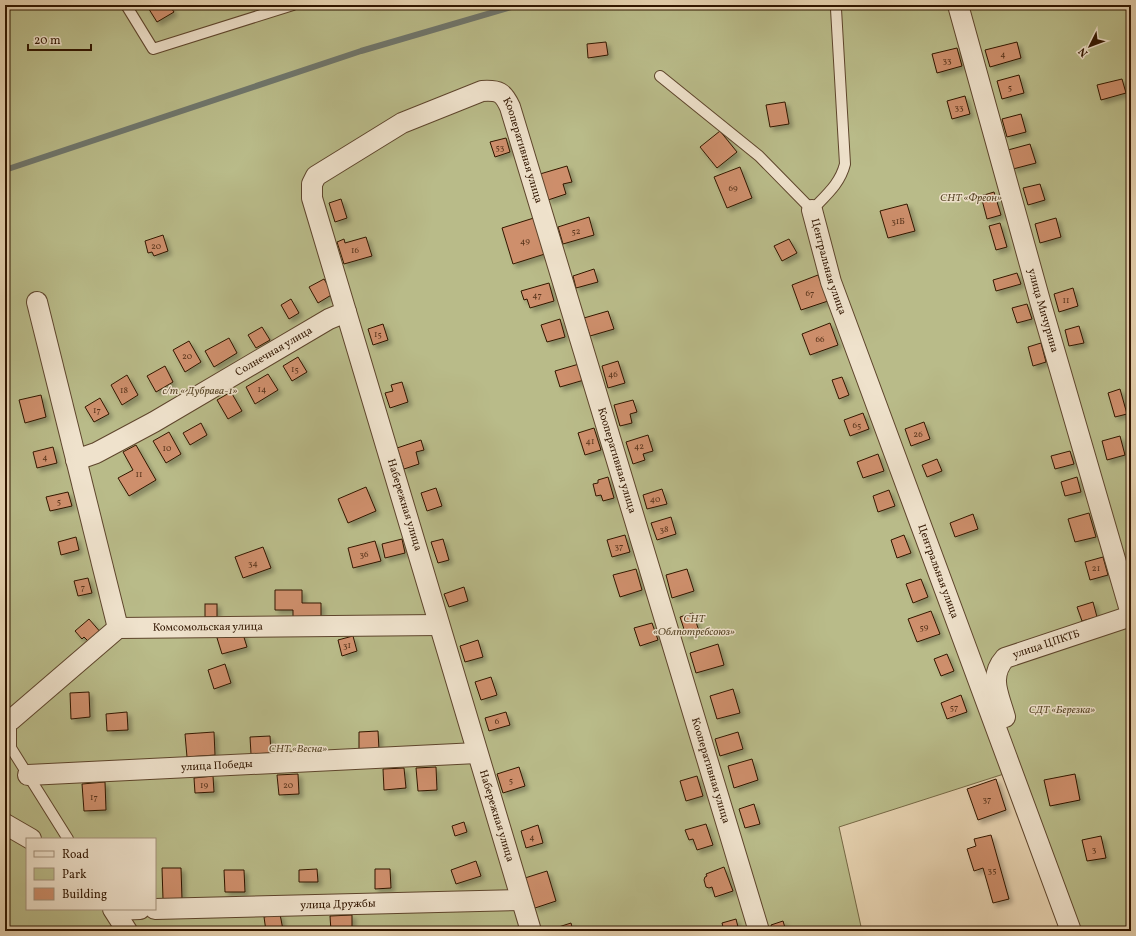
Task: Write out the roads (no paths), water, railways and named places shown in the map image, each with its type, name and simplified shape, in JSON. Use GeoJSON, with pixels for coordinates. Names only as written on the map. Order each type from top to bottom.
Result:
{"type":"FeatureCollection","features":[{"type":"Feature","properties":{"kind":"street","name":"улица Мичурина"},"geometry":{"type":"LineString","coordinates":[[958,5],[1040,301],[1131,615]]}},
{"type":"Feature","properties":{"kind":"street","name":"Кооперативная улица"},"geometry":{"type":"LineString","coordinates":[[402,123],[482,91],[493,90],[504,96],[510,108],[758,931]]}},
{"type":"Feature","properties":{"kind":"street","name":"Набережная улица"},"geometry":{"type":"LineString","coordinates":[[402,123],[316,176],[312,184],[312,198],[530,931]]}},
{"type":"Feature","properties":{"kind":"street","name":"Центральная улица"},"geometry":{"type":"LineString","coordinates":[[812,210],[831,282],[1071,931]]}},
{"type":"Feature","properties":{"kind":"street"},"geometry":{"type":"LineString","coordinates":[[11,720],[118,628],[37,302]]}},
{"type":"Feature","properties":{"kind":"street","name":"Солнечная улица"},"geometry":{"type":"LineString","coordinates":[[76,460],[96,453],[154,422],[329,319],[346,312]]}},
{"type":"Feature","properties":{"kind":"street","name":"улица ЦПКТБ"},"geometry":{"type":"LineString","coordinates":[[1012,769],[1015,752],[996,684],[996,672],[999,664],[1005,658],[1131,615]]}},
{"type":"Feature","properties":{"kind":"street","name":"Комсомольская улица"},"geometry":{"type":"LineString","coordinates":[[118,628],[439,626]]}},
{"type":"Feature","properties":{"kind":"street","name":"улица Победы"},"geometry":{"type":"LineString","coordinates":[[28,775],[477,753]]}},
{"type":"Feature","properties":{"kind":"street"},"geometry":{"type":"LineString","coordinates":[[5,824],[29,838]]}},
{"type":"Feature","properties":{"kind":"street","name":"улица Дружбы"},"geometry":{"type":"LineString","coordinates":[[156,909],[521,900]]}},
{"type":"Feature","properties":{"kind":"street"},"geometry":{"type":"LineString","coordinates":[[115,910],[127,931]]}},
{"type":"Feature","properties":{"kind":"lane"},"geometry":{"type":"LineString","coordinates":[[126,5],[153,49],[293,5]]}},
{"type":"Feature","properties":{"kind":"lane"},"geometry":{"type":"LineString","coordinates":[[660,76],[759,156],[812,210],[835,186],[846,164],[836,10],[837,5]]}},
{"type":"Feature","properties":{"kind":"lane"},"geometry":{"type":"LineString","coordinates":[[11,720],[11,748],[67,838]]}},
{"type":"Feature","properties":{"kind":"waterway"},"geometry":{"type":"LineString","coordinates":[[5,170],[361,51],[518,5]]}},
{"type":"Feature","properties":{"kind":"park label","name":"СНТ «Фреон»"},"geometry":{"type":"Point","coordinates":[971,198]}},
{"type":"Feature","properties":{"kind":"park label","name":"с/т « Дубрава-1»"},"geometry":{"type":"Point","coordinates":[200,391]}},
{"type":"Feature","properties":{"kind":"park label","name":"СНТ «Облпотребсоюз»"},"geometry":{"type":"Point","coordinates":[694,625]}},
{"type":"Feature","properties":{"kind":"park label","name":"СДТ «Березка»"},"geometry":{"type":"Point","coordinates":[1062,710]}},
{"type":"Feature","properties":{"kind":"park label","name":"СНТ «Весна»"},"geometry":{"type":"Point","coordinates":[298,749]}}]}
